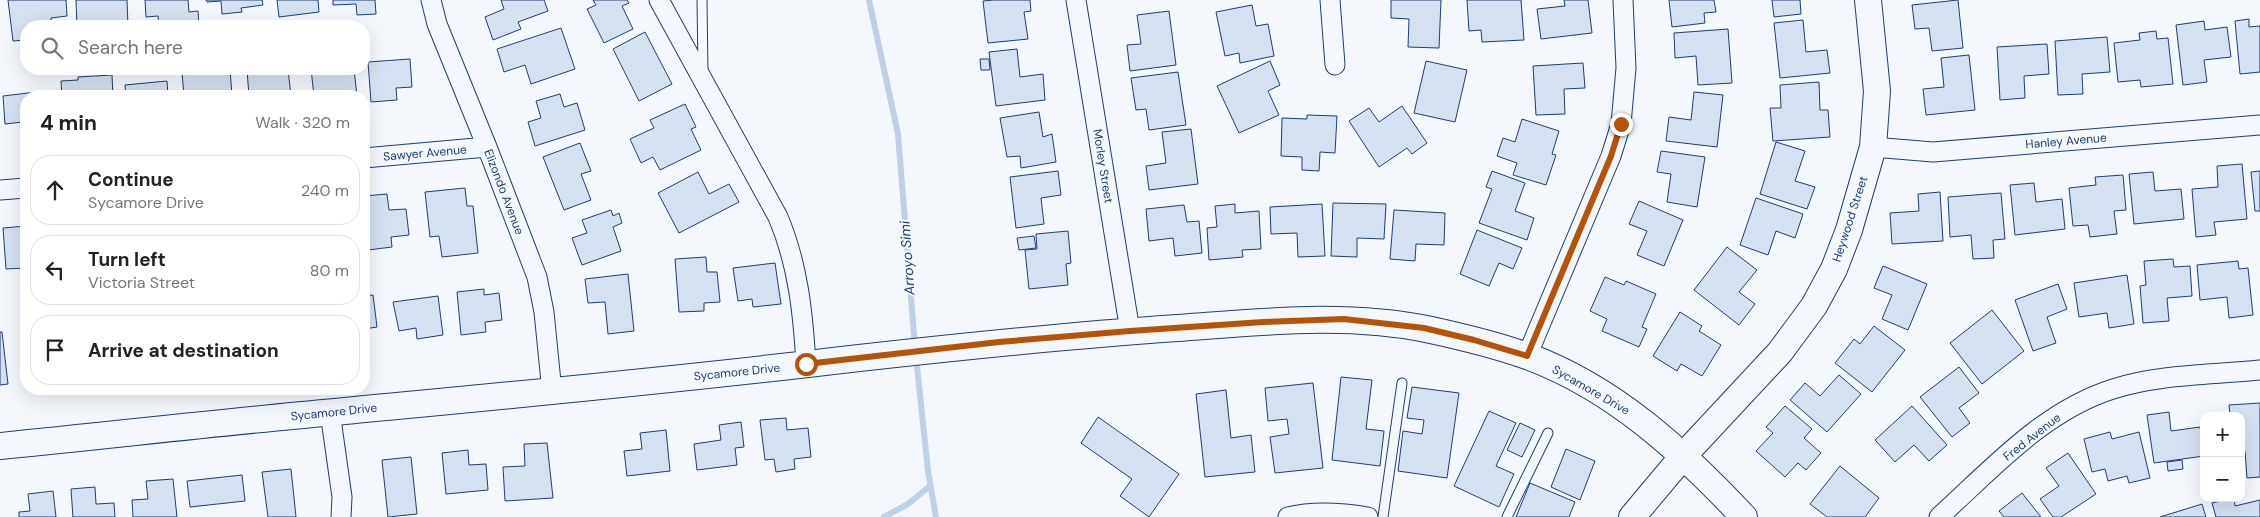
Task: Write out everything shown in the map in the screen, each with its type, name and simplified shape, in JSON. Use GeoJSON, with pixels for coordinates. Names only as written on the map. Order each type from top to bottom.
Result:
{"type":"FeatureCollection","features":[{"type":"Feature","properties":{"kind":"main road","name":"Heywood Street"},"geometry":{"type":"LineString","coordinates":[[1632,517],[1684,456],[1780,352],[1814,306],[1834,269],[1850,230],[1873,147],[1877,91],[1868,0]]}},
{"type":"Feature","properties":{"kind":"main road","name":"Sycamore Drive"},"geometry":{"type":"LineString","coordinates":[[0,446],[330,412],[552,392],[988,344],[1130,331],[1263,322],[1344,319],[1424,328],[1474,340],[1527,356],[1571,376],[1624,407],[1684,456],[1744,517]]}},
{"type":"Feature","properties":{"kind":"street","name":"Elizondo Avenue"},"geometry":{"type":"LineString","coordinates":[[431,0],[437,24],[537,277],[544,312],[552,392]]}},
{"type":"Feature","properties":{"kind":"street"},"geometry":{"type":"LineString","coordinates":[[659,0],[778,217],[786,235],[794,259],[804,318],[806,364]]}},
{"type":"Feature","properties":{"kind":"street","name":"Morley Street"},"geometry":{"type":"LineString","coordinates":[[1076,0],[1130,331]]}},
{"type":"Feature","properties":{"kind":"street"},"geometry":{"type":"LineString","coordinates":[[1330,0],[1335,65]]}},
{"type":"Feature","properties":{"kind":"street"},"geometry":{"type":"LineString","coordinates":[[1527,356],[1611,156],[1621,124],[1626,68],[1623,0]]}},
{"type":"Feature","properties":{"kind":"street","name":"Hanley Avenue"},"geometry":{"type":"LineString","coordinates":[[1873,147],[1933,152],[2260,124]]}},
{"type":"Feature","properties":{"kind":"street","name":"Sawyer Avenue"},"geometry":{"type":"LineString","coordinates":[[370,157],[487,147]]}},
{"type":"Feature","properties":{"kind":"street"},"geometry":{"type":"LineString","coordinates":[[0,190],[20,188]]}},
{"type":"Feature","properties":{"kind":"street","name":"Fred Avenue"},"geometry":{"type":"LineString","coordinates":[[1939,517],[2035,432],[2070,408],[2113,389],[2156,380],[2260,370]]}},
{"type":"Feature","properties":{"kind":"street"},"geometry":{"type":"LineString","coordinates":[[330,412],[342,497],[341,517]]}},
{"type":"Feature","properties":{"kind":"street"},"geometry":{"type":"LineString","coordinates":[[1288,517],[1299,514],[1355,514],[1368,517]]}},
{"type":"Feature","properties":{"kind":"lane"},"geometry":{"type":"LineString","coordinates":[[702,0],[703,80]]}},
{"type":"Feature","properties":{"kind":"lane"},"geometry":{"type":"LineString","coordinates":[[1383,517],[1402,384]]}},
{"type":"Feature","properties":{"kind":"lane"},"geometry":{"type":"LineString","coordinates":[[1506,517],[1548,433]]}},
{"type":"Feature","properties":{"kind":"building"},"geometry":{"type":"Polygon","coordinates":[[[8,0],[66,0],[67,16],[51,18],[51,20],[20,20],[20,40],[13,41],[8,0]]]}},
{"type":"Feature","properties":{"kind":"building"},"geometry":{"type":"Polygon","coordinates":[[[76,0],[127,0],[128,20],[77,20],[76,0]]]}},
{"type":"Feature","properties":{"kind":"building"},"geometry":{"type":"Polygon","coordinates":[[[145,0],[188,0],[189,12],[198,11],[199,20],[158,20],[158,16],[146,17],[145,0]]]}},
{"type":"Feature","properties":{"kind":"building"},"geometry":{"type":"Polygon","coordinates":[[[206,0],[262,0],[263,5],[241,8],[242,12],[222,14],[221,1],[207,2],[206,0]]]}},
{"type":"Feature","properties":{"kind":"building"},"geometry":{"type":"Polygon","coordinates":[[[277,0],[318,0],[319,12],[279,17],[277,0]]]}},
{"type":"Feature","properties":{"kind":"building"},"geometry":{"type":"Polygon","coordinates":[[[333,0],[375,0],[376,14],[357,15],[356,4],[333,5],[333,0]]]}},
{"type":"Feature","properties":{"kind":"building"},"geometry":{"type":"Polygon","coordinates":[[[501,0],[544,0],[548,11],[518,22],[521,29],[493,40],[485,17],[504,9],[501,0]]]}},
{"type":"Feature","properties":{"kind":"building"},"geometry":{"type":"Polygon","coordinates":[[[593,0],[627,0],[629,3],[622,6],[633,29],[604,43],[587,9],[596,5],[593,0]]]}},
{"type":"Feature","properties":{"kind":"building"},"geometry":{"type":"Polygon","coordinates":[[[1030,0],[1031,11],[1024,12],[1028,39],[988,43],[983,1],[1030,0]]]}},
{"type":"Feature","properties":{"kind":"building"},"geometry":{"type":"Polygon","coordinates":[[[1391,0],[1441,0],[1439,48],[1408,47],[1409,19],[1391,18],[1391,0]]]}},
{"type":"Feature","properties":{"kind":"building"},"geometry":{"type":"Polygon","coordinates":[[[1467,0],[1521,0],[1524,40],[1482,42],[1481,30],[1469,31],[1467,0]]]}},
{"type":"Feature","properties":{"kind":"building"},"geometry":{"type":"Polygon","coordinates":[[[1564,0],[1588,0],[1592,33],[1541,39],[1537,9],[1565,6],[1564,0]]]}},
{"type":"Feature","properties":{"kind":"building"},"geometry":{"type":"Polygon","coordinates":[[[1669,0],[1714,0],[1716,12],[1704,13],[1705,23],[1672,27],[1669,0]]]}},
{"type":"Feature","properties":{"kind":"building"},"geometry":{"type":"Polygon","coordinates":[[[1772,0],[1800,0],[1801,14],[1774,17],[1772,0]]]}},
{"type":"Feature","properties":{"kind":"building"},"geometry":{"type":"Polygon","coordinates":[[[1958,0],[1963,48],[1932,51],[1929,28],[1915,29],[1912,5],[1958,0]]]}},
{"type":"Feature","properties":{"kind":"building"},"geometry":{"type":"Polygon","coordinates":[[[1252,5],[1256,26],[1268,24],[1274,56],[1240,63],[1239,53],[1225,56],[1216,12],[1252,5]]]}},
{"type":"Feature","properties":{"kind":"building"},"geometry":{"type":"Polygon","coordinates":[[[1169,11],[1176,65],[1130,71],[1127,45],[1141,44],[1137,15],[1169,11]]]}},
{"type":"Feature","properties":{"kind":"building"},"geometry":{"type":"Polygon","coordinates":[[[2249,19],[2249,27],[2260,26],[2260,72],[2240,74],[2235,21],[2249,19]]]}},
{"type":"Feature","properties":{"kind":"building"},"geometry":{"type":"Polygon","coordinates":[[[1803,20],[1806,52],[1827,50],[1830,73],[1780,78],[1774,23],[1803,20]]]}},
{"type":"Feature","properties":{"kind":"building"},"geometry":{"type":"Polygon","coordinates":[[[2204,21],[2205,30],[2227,27],[2231,57],[2204,60],[2207,82],[2183,85],[2176,25],[2204,21]]]}},
{"type":"Feature","properties":{"kind":"building"},"geometry":{"type":"Polygon","coordinates":[[[561,28],[575,69],[531,84],[525,65],[504,72],[497,49],[561,28]]]}},
{"type":"Feature","properties":{"kind":"building"},"geometry":{"type":"Polygon","coordinates":[[[1728,29],[1732,83],[1698,85],[1696,56],[1675,58],[1674,33],[1728,29]]]}},
{"type":"Feature","properties":{"kind":"building"},"geometry":{"type":"Polygon","coordinates":[[[2156,31],[2157,39],[2168,38],[2173,84],[2141,87],[2140,80],[2118,82],[2114,43],[2140,40],[2139,33],[2156,31]]]}},
{"type":"Feature","properties":{"kind":"building"},"geometry":{"type":"Polygon","coordinates":[[[645,32],[672,84],[639,101],[613,49],[645,32]]]}},
{"type":"Feature","properties":{"kind":"building"},"geometry":{"type":"Polygon","coordinates":[[[2107,37],[2110,72],[2082,74],[2083,94],[2058,95],[2055,41],[2107,37]]]}},
{"type":"Feature","properties":{"kind":"building"},"geometry":{"type":"Polygon","coordinates":[[[2047,44],[2049,74],[2024,76],[2025,98],[2000,100],[1997,47],[2047,44]]]}},
{"type":"Feature","properties":{"kind":"building"},"geometry":{"type":"Polygon","coordinates":[[[1017,49],[1020,77],[1043,74],[1045,100],[996,106],[989,52],[1017,49]]]}},
{"type":"Feature","properties":{"kind":"building"},"geometry":{"type":"Polygon","coordinates":[[[1969,55],[1975,110],[1926,115],[1923,89],[1944,87],[1941,58],[1969,55]]]}},
{"type":"Feature","properties":{"kind":"building"},"geometry":{"type":"Polygon","coordinates":[[[410,59],[412,87],[396,88],[397,100],[371,102],[370,62],[410,59]]]}},
{"type":"Feature","properties":{"kind":"building"},"geometry":{"type":"Polygon","coordinates":[[[980,59],[989,59],[990,70],[981,70],[980,59]]]}},
{"type":"Feature","properties":{"kind":"building"},"geometry":{"type":"Polygon","coordinates":[[[1270,61],[1280,85],[1268,91],[1279,115],[1239,133],[1217,86],[1270,61]]]}},
{"type":"Feature","properties":{"kind":"building"},"geometry":{"type":"Polygon","coordinates":[[[1426,61],[1467,70],[1455,122],[1414,113],[1426,61]]]}},
{"type":"Feature","properties":{"kind":"building"},"geometry":{"type":"Polygon","coordinates":[[[1583,63],[1585,88],[1564,89],[1565,114],[1536,115],[1533,66],[1583,63]]]}},
{"type":"Feature","properties":{"kind":"building"},"geometry":{"type":"Polygon","coordinates":[[[1178,72],[1186,125],[1149,130],[1146,109],[1136,110],[1131,78],[1178,72]]]}},
{"type":"Feature","properties":{"kind":"building"},"geometry":{"type":"Polygon","coordinates":[[[112,75],[113,90],[62,90],[61,81],[78,80],[78,77],[112,75]]]}},
{"type":"Feature","properties":{"kind":"building"},"geometry":{"type":"Polygon","coordinates":[[[182,75],[230,75],[232,90],[183,90],[182,75]]]}},
{"type":"Feature","properties":{"kind":"building"},"geometry":{"type":"Polygon","coordinates":[[[247,75],[289,75],[290,90],[249,90],[247,75]]]}},
{"type":"Feature","properties":{"kind":"building"},"geometry":{"type":"Polygon","coordinates":[[[312,75],[355,75],[356,90],[313,90],[312,75]]]}},
{"type":"Feature","properties":{"kind":"building"},"geometry":{"type":"Polygon","coordinates":[[[167,81],[168,90],[125,90],[125,85],[167,81]]]}},
{"type":"Feature","properties":{"kind":"building"},"geometry":{"type":"Polygon","coordinates":[[[1819,82],[1820,110],[1828,110],[1830,137],[1773,141],[1770,108],[1781,108],[1780,85],[1819,82]]]}},
{"type":"Feature","properties":{"kind":"building"},"geometry":{"type":"Polygon","coordinates":[[[1694,92],[1723,95],[1717,147],[1666,141],[1669,117],[1691,120],[1694,92]]]}},
{"type":"Feature","properties":{"kind":"building"},"geometry":{"type":"Polygon","coordinates":[[[20,94],[20,122],[5,124],[3,96],[20,94]]]}},
{"type":"Feature","properties":{"kind":"building"},"geometry":{"type":"Polygon","coordinates":[[[560,94],[564,107],[577,103],[585,130],[535,146],[528,122],[541,118],[536,101],[560,94]]]}},
{"type":"Feature","properties":{"kind":"building"},"geometry":{"type":"Polygon","coordinates":[[[685,104],[696,127],[691,129],[701,150],[660,170],[653,157],[641,163],[630,139],[654,128],[650,120],[685,104]]]}},
{"type":"Feature","properties":{"kind":"building"},"geometry":{"type":"Polygon","coordinates":[[[1402,106],[1427,143],[1412,154],[1407,148],[1379,167],[1349,121],[1369,108],[1379,122],[1402,106]]]}},
{"type":"Feature","properties":{"kind":"building"},"geometry":{"type":"Polygon","coordinates":[[[1039,112],[1043,137],[1052,134],[1056,162],[1021,168],[1020,156],[1007,157],[1000,118],[1039,112]]]}},
{"type":"Feature","properties":{"kind":"building"},"geometry":{"type":"Polygon","coordinates":[[[1307,115],[1337,116],[1335,153],[1320,152],[1319,171],[1302,170],[1302,157],[1281,156],[1282,118],[1307,119],[1307,115]]]}},
{"type":"Feature","properties":{"kind":"building"},"geometry":{"type":"Polygon","coordinates":[[[1522,119],[1559,131],[1552,154],[1556,155],[1546,185],[1513,175],[1517,163],[1497,156],[1503,138],[1515,142],[1522,119]]]}},
{"type":"Feature","properties":{"kind":"building"},"geometry":{"type":"Polygon","coordinates":[[[1191,129],[1198,184],[1149,190],[1146,166],[1166,163],[1162,132],[1191,129]]]}},
{"type":"Feature","properties":{"kind":"building"},"geometry":{"type":"Polygon","coordinates":[[[1776,142],[1805,151],[1795,181],[1815,187],[1807,209],[1760,194],[1776,142]]]}},
{"type":"Feature","properties":{"kind":"building"},"geometry":{"type":"Polygon","coordinates":[[[580,143],[591,171],[581,174],[591,200],[564,210],[543,157],[580,143]]]}},
{"type":"Feature","properties":{"kind":"building"},"geometry":{"type":"Polygon","coordinates":[[[1661,151],[1705,157],[1697,207],[1667,202],[1671,174],[1657,172],[1661,151]]]}},
{"type":"Feature","properties":{"kind":"building"},"geometry":{"type":"Polygon","coordinates":[[[2242,164],[2247,219],[2214,222],[2216,235],[2196,237],[2192,189],[2218,187],[2217,166],[2242,164]]]}},
{"type":"Feature","properties":{"kind":"building"},"geometry":{"type":"Polygon","coordinates":[[[1058,171],[1061,195],[1041,198],[1044,224],[1016,228],[1010,177],[1058,171]]]}},
{"type":"Feature","properties":{"kind":"building"},"geometry":{"type":"Polygon","coordinates":[[[1492,171],[1525,183],[1515,211],[1534,218],[1527,240],[1479,223],[1492,189],[1486,187],[1492,171]]]}},
{"type":"Feature","properties":{"kind":"building"},"geometry":{"type":"Polygon","coordinates":[[[2260,171],[2260,211],[2255,211],[2251,172],[2260,171]]]}},
{"type":"Feature","properties":{"kind":"building"},"geometry":{"type":"Polygon","coordinates":[[[698,172],[709,194],[729,184],[739,202],[679,233],[658,193],[698,172]]]}},
{"type":"Feature","properties":{"kind":"building"},"geometry":{"type":"Polygon","coordinates":[[[2153,172],[2155,191],[2181,189],[2184,219],[2134,224],[2129,174],[2153,172]]]}},
{"type":"Feature","properties":{"kind":"building"},"geometry":{"type":"Polygon","coordinates":[[[2123,175],[2126,210],[2114,211],[2117,234],[2090,237],[2088,225],[2073,226],[2069,188],[2096,185],[2095,177],[2123,175]]]}},
{"type":"Feature","properties":{"kind":"building"},"geometry":{"type":"Polygon","coordinates":[[[2034,183],[2036,202],[2062,199],[2065,229],[2015,235],[2010,185],[2034,183]]]}},
{"type":"Feature","properties":{"kind":"building"},"geometry":{"type":"Polygon","coordinates":[[[465,188],[467,206],[473,206],[478,253],[442,257],[439,236],[430,237],[425,192],[465,188]]]}},
{"type":"Feature","properties":{"kind":"building"},"geometry":{"type":"Polygon","coordinates":[[[1940,192],[1943,241],[1892,244],[1890,213],[1919,211],[1918,194],[1940,192]]]}},
{"type":"Feature","properties":{"kind":"building"},"geometry":{"type":"Polygon","coordinates":[[[2001,193],[2005,239],[1993,240],[1994,258],[1973,259],[1971,235],[1950,237],[1948,197],[2001,193]]]}},
{"type":"Feature","properties":{"kind":"building"},"geometry":{"type":"Polygon","coordinates":[[[387,194],[389,210],[406,209],[409,235],[391,237],[392,247],[370,250],[370,195],[387,194]]]}},
{"type":"Feature","properties":{"kind":"building"},"geometry":{"type":"Polygon","coordinates":[[[1756,198],[1803,214],[1795,238],[1776,231],[1768,255],[1740,245],[1756,198]]]}},
{"type":"Feature","properties":{"kind":"building"},"geometry":{"type":"Polygon","coordinates":[[[1639,201],[1683,220],[1664,266],[1637,255],[1647,231],[1629,224],[1639,201]]]}},
{"type":"Feature","properties":{"kind":"building"},"geometry":{"type":"Polygon","coordinates":[[[1333,203],[1386,204],[1384,239],[1357,238],[1357,257],[1331,256],[1333,203]]]}},
{"type":"Feature","properties":{"kind":"building"},"geometry":{"type":"Polygon","coordinates":[[[1235,204],[1235,213],[1259,211],[1261,249],[1242,250],[1243,257],[1209,260],[1207,228],[1217,227],[1215,206],[1235,204]]]}},
{"type":"Feature","properties":{"kind":"building"},"geometry":{"type":"Polygon","coordinates":[[[1322,204],[1325,256],[1298,257],[1297,233],[1271,234],[1270,207],[1322,204]]]}},
{"type":"Feature","properties":{"kind":"building"},"geometry":{"type":"Polygon","coordinates":[[[1184,205],[1187,222],[1199,221],[1202,253],[1175,256],[1173,238],[1149,241],[1146,209],[1184,205]]]}},
{"type":"Feature","properties":{"kind":"building"},"geometry":{"type":"Polygon","coordinates":[[[611,210],[613,216],[619,213],[622,223],[613,227],[621,251],[582,265],[572,238],[587,233],[582,220],[611,210]]]}},
{"type":"Feature","properties":{"kind":"building"},"geometry":{"type":"Polygon","coordinates":[[[1394,210],[1445,213],[1444,245],[1416,244],[1415,261],[1390,259],[1394,210]]]}},
{"type":"Feature","properties":{"kind":"building"},"geometry":{"type":"Polygon","coordinates":[[[20,227],[20,268],[6,269],[3,228],[20,227]]]}},
{"type":"Feature","properties":{"kind":"building"},"geometry":{"type":"Polygon","coordinates":[[[1477,230],[1522,248],[1513,269],[1499,263],[1489,286],[1460,274],[1477,230]]]}},
{"type":"Feature","properties":{"kind":"building"},"geometry":{"type":"Polygon","coordinates":[[[1068,231],[1071,263],[1066,264],[1068,285],[1029,289],[1025,250],[1037,249],[1036,234],[1068,231]]]}},
{"type":"Feature","properties":{"kind":"building"},"geometry":{"type":"Polygon","coordinates":[[[1034,236],[1036,248],[1019,250],[1017,238],[1034,236]]]}},
{"type":"Feature","properties":{"kind":"building"},"geometry":{"type":"Polygon","coordinates":[[[1727,247],[1757,270],[1739,292],[1755,304],[1739,325],[1694,290],[1727,247]]]}},
{"type":"Feature","properties":{"kind":"building"},"geometry":{"type":"Polygon","coordinates":[[[706,257],[707,272],[717,272],[720,302],[704,303],[704,311],[679,312],[675,259],[706,257]]]}},
{"type":"Feature","properties":{"kind":"building"},"geometry":{"type":"Polygon","coordinates":[[[2173,259],[2174,267],[2190,266],[2192,296],[2167,298],[2169,321],[2143,323],[2140,286],[2146,285],[2144,261],[2173,259]]]}},
{"type":"Feature","properties":{"kind":"building"},"geometry":{"type":"Polygon","coordinates":[[[2238,261],[2239,269],[2248,268],[2253,315],[2229,318],[2227,297],[2200,300],[2197,265],[2238,261]]]}},
{"type":"Feature","properties":{"kind":"building"},"geometry":{"type":"Polygon","coordinates":[[[775,263],[781,304],[753,307],[752,299],[738,301],[733,268],[775,263]]]}},
{"type":"Feature","properties":{"kind":"building"},"geometry":{"type":"Polygon","coordinates":[[[1883,266],[1927,284],[1908,330],[1882,319],[1892,295],[1874,288],[1883,266]]]}},
{"type":"Feature","properties":{"kind":"building"},"geometry":{"type":"Polygon","coordinates":[[[628,274],[634,331],[608,334],[605,302],[588,303],[585,279],[628,274]]]}},
{"type":"Feature","properties":{"kind":"building"},"geometry":{"type":"Polygon","coordinates":[[[2127,275],[2134,324],[2109,328],[2107,313],[2079,317],[2074,283],[2127,275]]]}},
{"type":"Feature","properties":{"kind":"building"},"geometry":{"type":"Polygon","coordinates":[[[1605,277],[1624,285],[1626,281],[1656,294],[1642,327],[1647,329],[1639,347],[1602,331],[1607,319],[1590,311],[1605,277]]]}},
{"type":"Feature","properties":{"kind":"building"},"geometry":{"type":"Polygon","coordinates":[[[2058,284],[2067,309],[2047,317],[2056,343],[2033,351],[2015,300],[2058,284]]]}},
{"type":"Feature","properties":{"kind":"building"},"geometry":{"type":"Polygon","coordinates":[[[484,289],[484,295],[499,293],[502,320],[485,322],[486,332],[461,335],[457,292],[484,289]]]}},
{"type":"Feature","properties":{"kind":"building"},"geometry":{"type":"Polygon","coordinates":[[[370,295],[373,295],[377,327],[370,328],[370,295]]]}},
{"type":"Feature","properties":{"kind":"building"},"geometry":{"type":"Polygon","coordinates":[[[438,296],[443,335],[417,339],[416,328],[399,331],[393,302],[438,296]]]}},
{"type":"Feature","properties":{"kind":"building"},"geometry":{"type":"Polygon","coordinates":[[[1992,310],[2024,351],[1982,384],[1950,343],[1992,310]]]}},
{"type":"Feature","properties":{"kind":"building"},"geometry":{"type":"Polygon","coordinates":[[[1680,312],[1702,326],[1699,331],[1721,345],[1702,376],[1681,364],[1677,371],[1653,356],[1680,312]]]}},
{"type":"Feature","properties":{"kind":"building"},"geometry":{"type":"Polygon","coordinates":[[[1874,326],[1905,350],[1872,392],[1835,363],[1854,339],[1860,344],[1874,326]]]}},
{"type":"Feature","properties":{"kind":"building"},"geometry":{"type":"Polygon","coordinates":[[[0,332],[2,332],[8,384],[0,385],[0,332]]]}},
{"type":"Feature","properties":{"kind":"building"},"geometry":{"type":"Polygon","coordinates":[[[1959,367],[1979,393],[1959,408],[1970,423],[1952,437],[1920,397],[1959,367]]]}},
{"type":"Feature","properties":{"kind":"building"},"geometry":{"type":"Polygon","coordinates":[[[1839,375],[1861,394],[1827,432],[1790,400],[1805,383],[1820,396],[1839,375]]]}},
{"type":"Feature","properties":{"kind":"building"},"geometry":{"type":"Polygon","coordinates":[[[1341,377],[1372,380],[1366,429],[1384,431],[1380,466],[1332,460],[1341,377]]]}},
{"type":"Feature","properties":{"kind":"building"},"geometry":{"type":"Polygon","coordinates":[[[1313,383],[1323,468],[1275,473],[1270,437],[1289,434],[1287,419],[1268,421],[1265,388],[1313,383]]]}},
{"type":"Feature","properties":{"kind":"building"},"geometry":{"type":"Polygon","coordinates":[[[1412,387],[1459,393],[1447,478],[1398,471],[1403,431],[1422,434],[1424,420],[1407,418],[1412,387]]]}},
{"type":"Feature","properties":{"kind":"building"},"geometry":{"type":"Polygon","coordinates":[[[1226,390],[1231,438],[1251,435],[1255,472],[1205,477],[1196,394],[1226,390]]]}},
{"type":"Feature","properties":{"kind":"building"},"geometry":{"type":"Polygon","coordinates":[[[2260,403],[2260,477],[2247,478],[2245,412],[2230,412],[2229,405],[2260,403]]]}},
{"type":"Feature","properties":{"kind":"building"},"geometry":{"type":"Polygon","coordinates":[[[1785,406],[1812,429],[1804,438],[1821,453],[1806,470],[1798,463],[1785,477],[1756,451],[1773,433],[1766,427],[1785,406]]]}},
{"type":"Feature","properties":{"kind":"building"},"geometry":{"type":"Polygon","coordinates":[[[1912,406],[1947,445],[1929,461],[1914,445],[1895,462],[1875,440],[1912,406]]]}},
{"type":"Feature","properties":{"kind":"building"},"geometry":{"type":"Polygon","coordinates":[[[1489,411],[1516,423],[1496,466],[1514,474],[1499,507],[1454,486],[1489,411]]]}},
{"type":"Feature","properties":{"kind":"building"},"geometry":{"type":"Polygon","coordinates":[[[2169,412],[2171,431],[2200,427],[2200,457],[2154,463],[2147,415],[2169,412]]]}},
{"type":"Feature","properties":{"kind":"building"},"geometry":{"type":"Polygon","coordinates":[[[1098,417],[1179,474],[1149,517],[1120,496],[1132,479],[1081,443],[1098,417]]]}},
{"type":"Feature","properties":{"kind":"building"},"geometry":{"type":"Polygon","coordinates":[[[786,418],[787,430],[808,428],[811,457],[794,459],[795,469],[776,472],[774,459],[765,460],[760,420],[786,418]]]}},
{"type":"Feature","properties":{"kind":"building"},"geometry":{"type":"Polygon","coordinates":[[[741,422],[744,447],[735,448],[737,465],[697,470],[694,444],[721,440],[719,425],[741,422]]]}},
{"type":"Feature","properties":{"kind":"building"},"geometry":{"type":"Polygon","coordinates":[[[1520,423],[1535,430],[1522,457],[1507,450],[1520,423]]]}},
{"type":"Feature","properties":{"kind":"building"},"geometry":{"type":"Polygon","coordinates":[[[666,430],[670,471],[627,476],[624,451],[642,449],[640,433],[666,430]]]}},
{"type":"Feature","properties":{"kind":"building"},"geometry":{"type":"Polygon","coordinates":[[[2110,432],[2112,439],[2139,432],[2150,478],[2129,483],[2127,476],[2108,481],[2105,469],[2092,472],[2084,439],[2110,432]]]}},
{"type":"Feature","properties":{"kind":"building"},"geometry":{"type":"Polygon","coordinates":[[[547,443],[553,498],[505,501],[503,467],[525,466],[524,444],[547,443]]]}},
{"type":"Feature","properties":{"kind":"building"},"geometry":{"type":"Polygon","coordinates":[[[1566,449],[1595,461],[1580,500],[1551,487],[1566,449]]]}},
{"type":"Feature","properties":{"kind":"building"},"geometry":{"type":"Polygon","coordinates":[[[468,450],[469,465],[486,464],[488,490],[446,494],[442,453],[468,450]]]}},
{"type":"Feature","properties":{"kind":"building"},"geometry":{"type":"Polygon","coordinates":[[[2068,453],[2096,494],[2061,517],[2053,517],[2040,499],[2059,486],[2046,468],[2068,453]]]}},
{"type":"Feature","properties":{"kind":"building"},"geometry":{"type":"Polygon","coordinates":[[[411,457],[417,514],[388,517],[382,460],[411,457]]]}},
{"type":"Feature","properties":{"kind":"building"},"geometry":{"type":"Polygon","coordinates":[[[2182,460],[2183,469],[2168,471],[2167,462],[2182,460]]]}},
{"type":"Feature","properties":{"kind":"building"},"geometry":{"type":"Polygon","coordinates":[[[1840,466],[1879,498],[1865,517],[1827,517],[1810,504],[1840,466]]]}},
{"type":"Feature","properties":{"kind":"building"},"geometry":{"type":"Polygon","coordinates":[[[291,469],[296,517],[268,517],[262,472],[291,469]]]}},
{"type":"Feature","properties":{"kind":"building"},"geometry":{"type":"Polygon","coordinates":[[[242,475],[245,501],[190,507],[187,481],[242,475]]]}},
{"type":"Feature","properties":{"kind":"building"},"geometry":{"type":"Polygon","coordinates":[[[173,479],[177,517],[133,517],[132,500],[148,499],[146,481],[173,479]]]}},
{"type":"Feature","properties":{"kind":"building"},"geometry":{"type":"Polygon","coordinates":[[[1530,483],[1575,502],[1569,517],[1516,517],[1530,483]]]}},
{"type":"Feature","properties":{"kind":"building"},"geometry":{"type":"Polygon","coordinates":[[[95,487],[96,504],[114,503],[115,517],[73,517],[71,489],[95,487]]]}},
{"type":"Feature","properties":{"kind":"building"},"geometry":{"type":"Polygon","coordinates":[[[53,491],[56,517],[19,517],[19,512],[30,511],[28,494],[53,491]]]}},
{"type":"Feature","properties":{"kind":"building"},"geometry":{"type":"Polygon","coordinates":[[[2022,493],[2041,517],[2004,517],[1999,511],[2022,493]]]}},
{"type":"Feature","properties":{"kind":"building"},"geometry":{"type":"Polygon","coordinates":[[[2260,500],[2260,517],[2216,517],[2212,503],[2234,502],[2235,506],[2260,500]]]}},
{"type":"Feature","properties":{"kind":"building"},"geometry":{"type":"Polygon","coordinates":[[[2202,504],[2206,517],[2160,517],[2202,504]]]}},
{"type":"Feature","properties":{"kind":"waterway","name":"Arroyo Simi"},"geometry":{"type":"LineString","coordinates":[[869,0],[898,134],[915,347]]}},
{"type":"Feature","properties":{"kind":"waterway","name":"Arroyo Simi"},"geometry":{"type":"LineString","coordinates":[[916,357],[928,471],[936,517]]}},
{"type":"Feature","properties":{"kind":"waterway"},"geometry":{"type":"LineString","coordinates":[[884,517],[908,504],[930,486]]}},
{"type":"Feature","properties":{"kind":"route"},"geometry":{"type":"LineString","coordinates":[[806,364],[999,342],[1130,331],[1263,322],[1344,319],[1424,328],[1474,340],[1527,356],[1611,156],[1621,124]]}}]}
